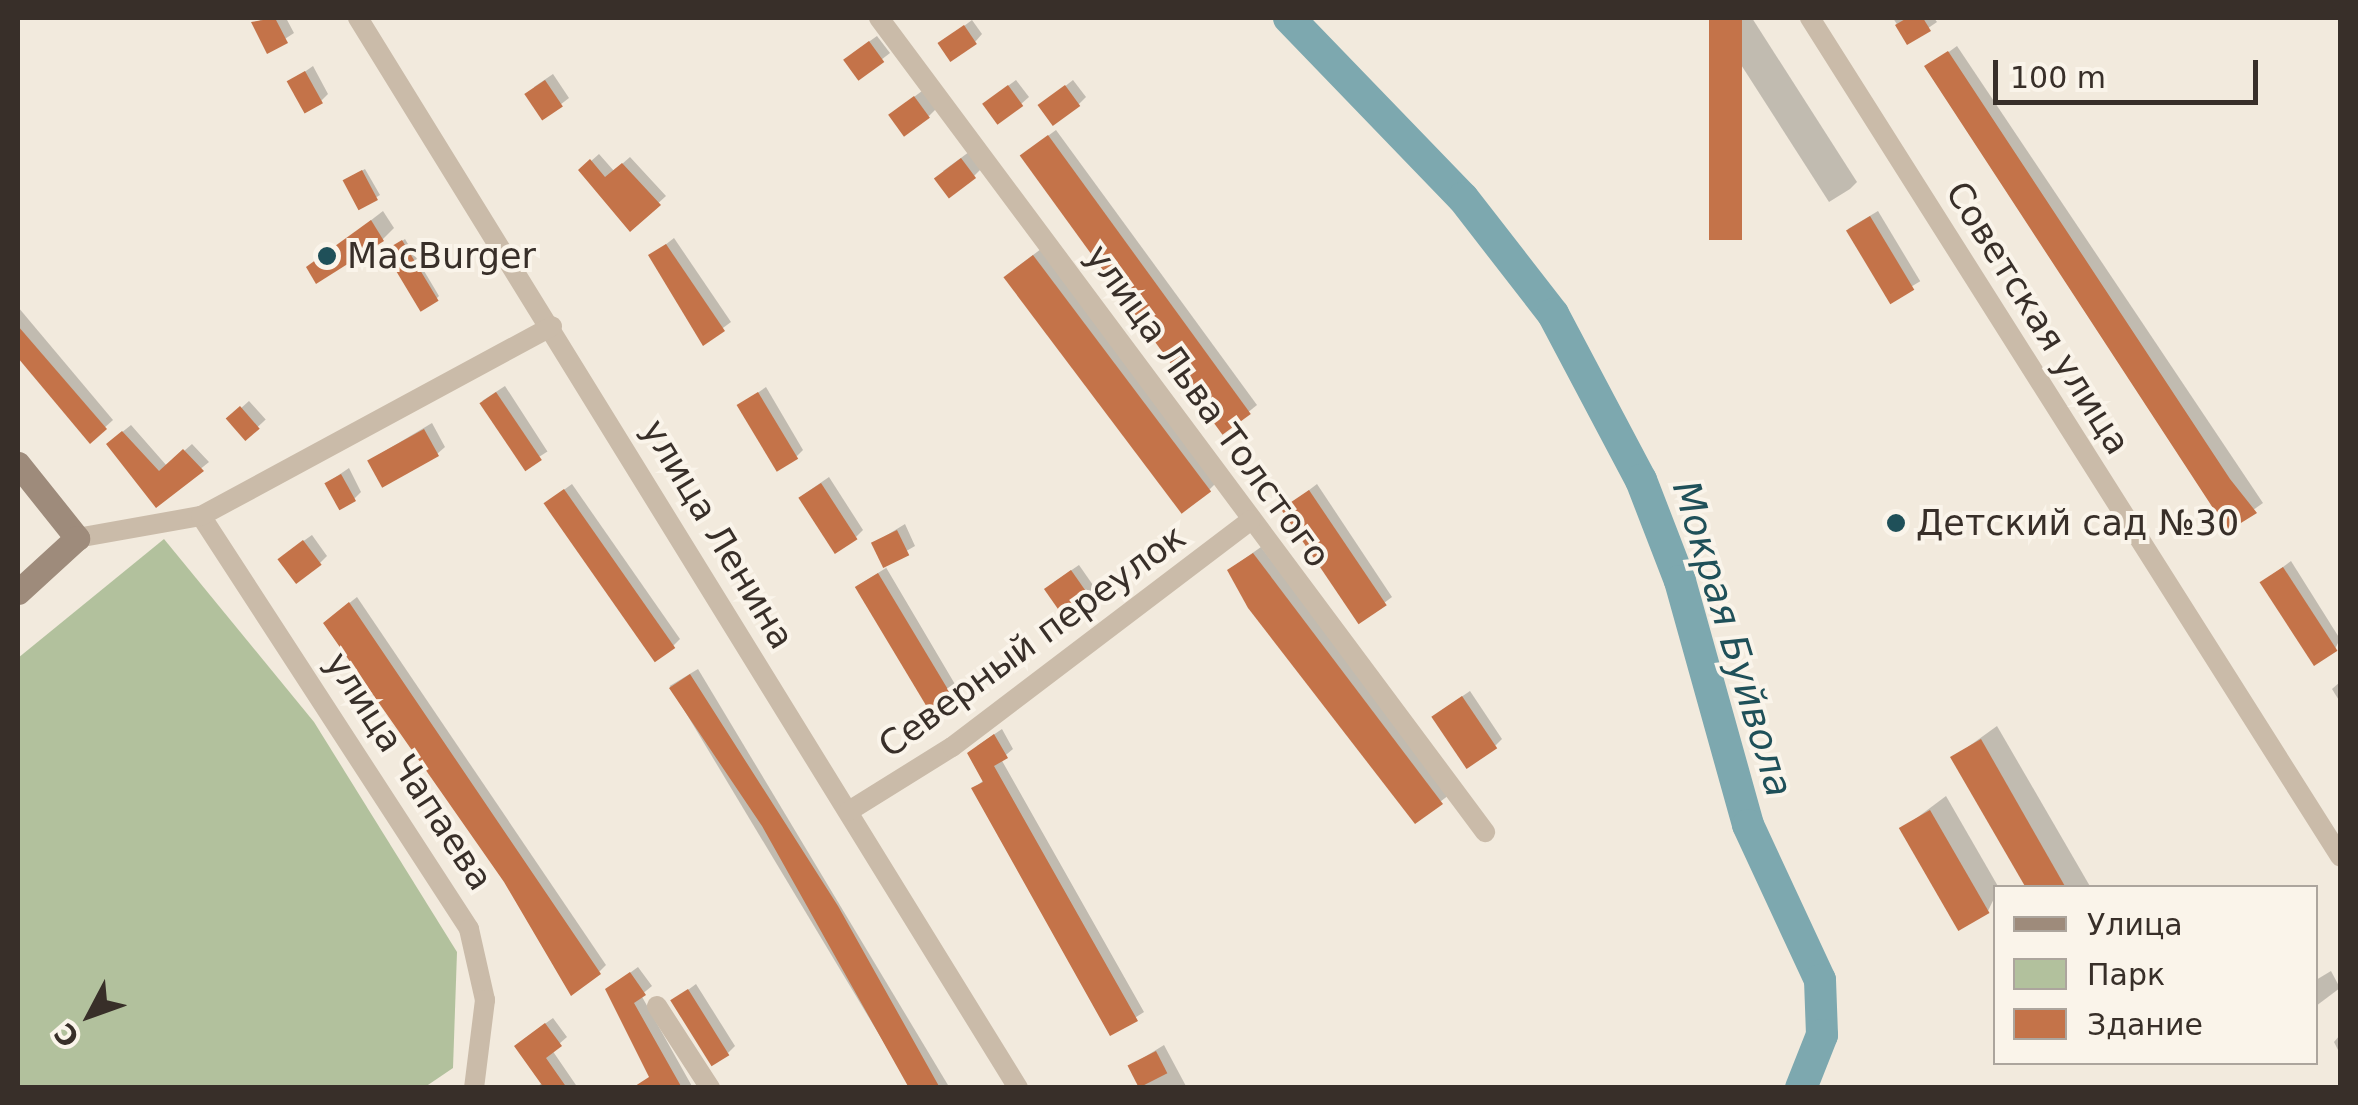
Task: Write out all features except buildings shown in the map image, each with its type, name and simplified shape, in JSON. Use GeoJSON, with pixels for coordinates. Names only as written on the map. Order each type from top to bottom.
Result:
{"type":"FeatureCollection","features":[{"type":"Feature","properties":{"kind":"main road"},"geometry":{"type":"LineString","coordinates":[[18,464],[77,538],[18,592]]}},
{"type":"Feature","properties":{"kind":"street","name":"улица Ленина"},"geometry":{"type":"LineString","coordinates":[[358,18],[552,326],[1018,1088]]}},
{"type":"Feature","properties":{"kind":"street","name":"улица Льва Толстого"},"geometry":{"type":"LineString","coordinates":[[879,18],[1485,832]]}},
{"type":"Feature","properties":{"kind":"street","name":"Советская улица"},"geometry":{"type":"LineString","coordinates":[[1810,18],[2340,856]]}},
{"type":"Feature","properties":{"kind":"street"},"geometry":{"type":"LineString","coordinates":[[77,538],[202,516],[552,326]]}},
{"type":"Feature","properties":{"kind":"street","name":"улица Чапаева"},"geometry":{"type":"LineString","coordinates":[[202,516],[469,929],[485,1000],[474,1088]]}},
{"type":"Feature","properties":{"kind":"street","name":"Северный переулок"},"geometry":{"type":"LineString","coordinates":[[849,811],[952,747],[1251,520]]}},
{"type":"Feature","properties":{"kind":"street"},"geometry":{"type":"LineString","coordinates":[[657,1006],[710,1088]]}},
{"type":"Feature","properties":{"kind":"green space"},"geometry":{"type":"Polygon","coordinates":[[[164,539],[314,722],[457,952],[453,1068],[425,1087],[18,1087],[18,658],[164,539]]]}},
{"type":"Feature","properties":{"kind":"waterway","name":"Мокрая Буйвола"},"geometry":{"type":"LineString","coordinates":[[1289,18],[1463,198],[1553,314],[1641,480],[1680,581],[1748,825],[1820,980],[1822,1035],[1801,1088]]}},
{"type":"Feature","properties":{"kind":"place","name":"MacBurger"},"geometry":{"type":"Point","coordinates":[327,256]}},
{"type":"Feature","properties":{"kind":"place","name":"Детский сад №30"},"geometry":{"type":"Point","coordinates":[1896,523]}}]}
